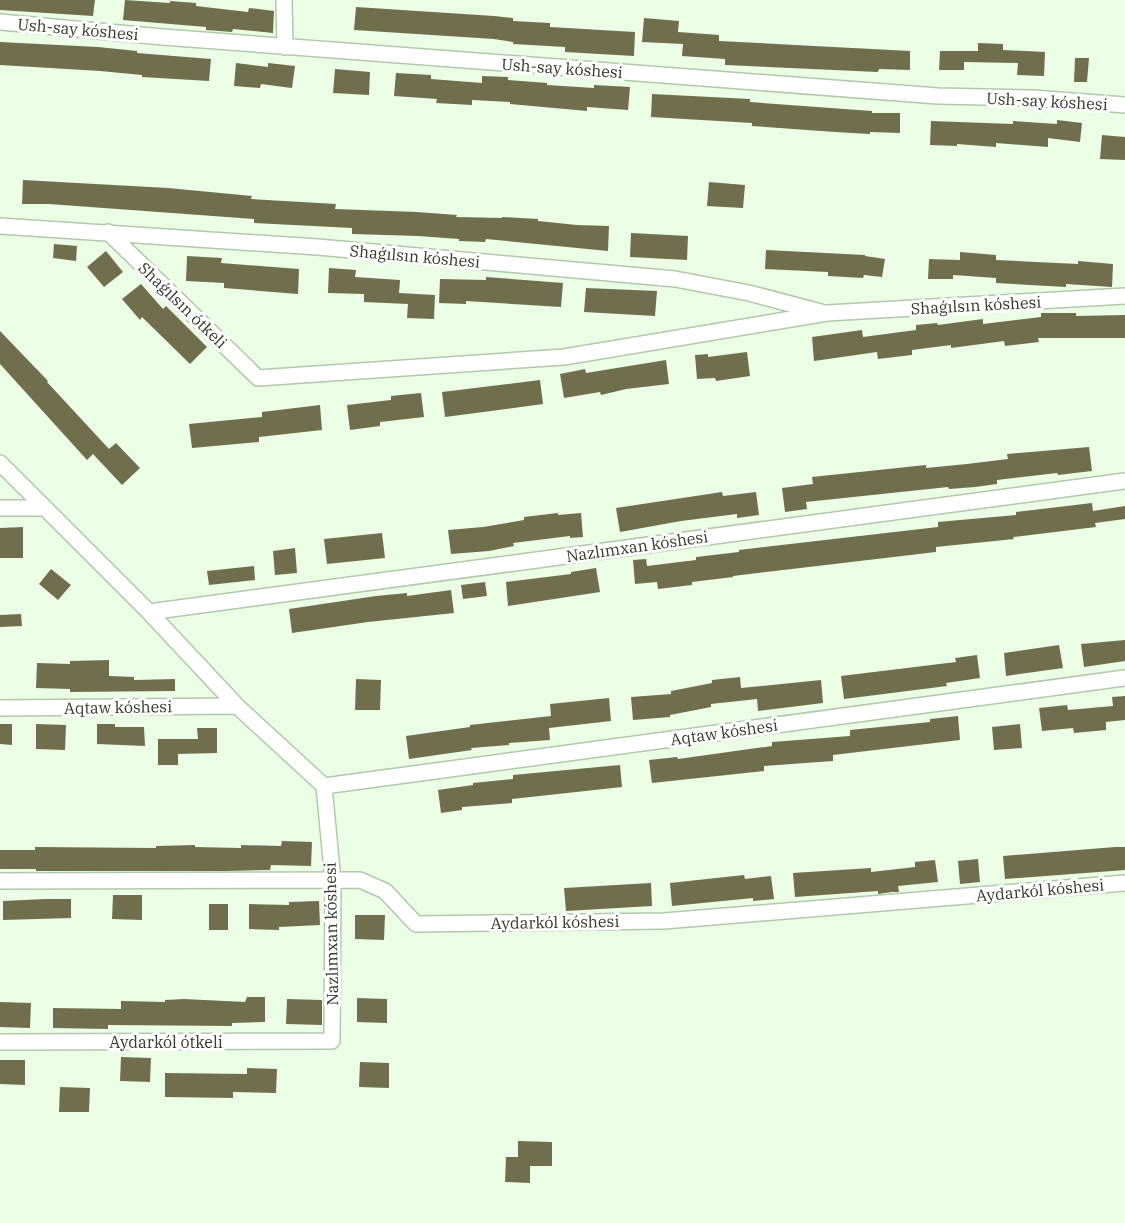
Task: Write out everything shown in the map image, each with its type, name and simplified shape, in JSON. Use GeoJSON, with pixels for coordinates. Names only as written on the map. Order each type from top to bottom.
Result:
{"type":"FeatureCollection","features":[{"type":"Feature","properties":{"kind":"street"},"geometry":{"type":"LineString","coordinates":[[284,0],[285,47]]}},
{"type":"Feature","properties":{"kind":"street","name":"Ush-say kóshesi"},"geometry":{"type":"LineString","coordinates":[[0,22],[285,47],[938,96],[1033,98],[1125,105]]}},
{"type":"Feature","properties":{"kind":"street","name":"Shaǵılsın kóshesi"},"geometry":{"type":"LineString","coordinates":[[0,226],[318,247],[675,279],[749,293],[827,313]]}},
{"type":"Feature","properties":{"kind":"street","name":"Shaǵılsın ótkeli"},"geometry":{"type":"LineString","coordinates":[[108,232],[258,378]]}},
{"type":"Feature","properties":{"kind":"street","name":"Shaǵılsın kóshesi"},"geometry":{"type":"LineString","coordinates":[[258,378],[564,357],[827,313],[1125,296]]}},
{"type":"Feature","properties":{"kind":"street"},"geometry":{"type":"LineString","coordinates":[[0,463],[149,612],[237,706],[324,786]]}},
{"type":"Feature","properties":{"kind":"street","name":"Nazlımxan kóshesi"},"geometry":{"type":"LineString","coordinates":[[149,612],[1125,481]]}},
{"type":"Feature","properties":{"kind":"street"},"geometry":{"type":"LineString","coordinates":[[0,508],[44,508]]}},
{"type":"Feature","properties":{"kind":"street","name":"Aqtaw kóshesi"},"geometry":{"type":"LineString","coordinates":[[324,786],[1125,678]]}},
{"type":"Feature","properties":{"kind":"street","name":"Aqtaw kóshesi"},"geometry":{"type":"LineString","coordinates":[[0,708],[237,706]]}},
{"type":"Feature","properties":{"kind":"street","name":"Nazlımxan kóshesi"},"geometry":{"type":"LineString","coordinates":[[324,786],[333,881],[332,1041]]}},
{"type":"Feature","properties":{"kind":"street","name":"Aydarkól kóshesi"},"geometry":{"type":"LineString","coordinates":[[0,881],[360,880],[385,891],[416,924],[664,921],[1125,883]]}},
{"type":"Feature","properties":{"kind":"street","name":"Aydarkól ótkeli"},"geometry":{"type":"LineString","coordinates":[[0,1042],[332,1041]]}},
{"type":"Feature","properties":{"kind":"building"},"geometry":{"type":"Polygon","coordinates":[[[0,0],[95,0],[93,16],[0,10],[0,0]]]}},
{"type":"Feature","properties":{"kind":"building"},"geometry":{"type":"Polygon","coordinates":[[[125,0],[196,3],[196,6],[248,12],[249,8],[274,11],[273,33],[233,29],[232,32],[206,30],[206,27],[123,20],[125,0]]]}},
{"type":"Feature","properties":{"kind":"building"},"geometry":{"type":"Polygon","coordinates":[[[356,7],[494,16],[513,18],[513,21],[550,23],[550,27],[635,32],[634,56],[565,52],[565,47],[513,44],[513,42],[494,39],[354,30],[356,7]]]}},
{"type":"Feature","properties":{"kind":"building"},"geometry":{"type":"Polygon","coordinates":[[[644,18],[679,21],[678,32],[719,35],[719,41],[910,51],[910,70],[879,69],[878,72],[725,65],[725,59],[682,56],[683,44],[642,42],[644,18]]]}},
{"type":"Feature","properties":{"kind":"building"},"geometry":{"type":"Polygon","coordinates":[[[0,42],[98,47],[137,51],[137,53],[211,59],[209,81],[0,65],[0,42]]]}},
{"type":"Feature","properties":{"kind":"building"},"geometry":{"type":"Polygon","coordinates":[[[978,43],[1003,44],[1003,50],[1045,52],[1044,76],[1017,75],[1018,63],[964,62],[964,70],[939,70],[940,51],[978,51],[978,43]]]}},
{"type":"Feature","properties":{"kind":"building"},"geometry":{"type":"Polygon","coordinates":[[[1075,58],[1089,58],[1087,82],[1074,82],[1075,58]]]}},
{"type":"Feature","properties":{"kind":"building"},"geometry":{"type":"Polygon","coordinates":[[[236,63],[268,67],[268,63],[295,66],[292,88],[261,84],[260,88],[234,86],[236,63]]]}},
{"type":"Feature","properties":{"kind":"building"},"geometry":{"type":"Polygon","coordinates":[[[335,69],[370,72],[369,95],[333,93],[335,69]]]}},
{"type":"Feature","properties":{"kind":"building"},"geometry":{"type":"Polygon","coordinates":[[[396,73],[431,75],[431,79],[482,83],[482,76],[508,77],[508,80],[547,83],[547,85],[594,88],[594,85],[630,87],[628,110],[587,107],[587,111],[472,100],[472,105],[436,103],[437,99],[394,96],[396,73]]]}},
{"type":"Feature","properties":{"kind":"building"},"geometry":{"type":"Polygon","coordinates":[[[652,94],[750,99],[750,102],[872,111],[872,113],[900,113],[900,133],[835,132],[752,126],[752,123],[651,117],[652,94]]]}},
{"type":"Feature","properties":{"kind":"building"},"geometry":{"type":"Polygon","coordinates":[[[1057,120],[1082,123],[1080,142],[1048,138],[1048,147],[996,143],[996,147],[957,144],[957,146],[930,145],[931,121],[1013,124],[1013,121],[1057,124],[1057,120]]]}},
{"type":"Feature","properties":{"kind":"building"},"geometry":{"type":"Polygon","coordinates":[[[1102,135],[1125,137],[1125,160],[1100,159],[1102,135]]]}},
{"type":"Feature","properties":{"kind":"building"},"geometry":{"type":"Polygon","coordinates":[[[23,180],[168,188],[252,196],[251,199],[336,204],[335,209],[417,212],[457,215],[456,217],[538,219],[538,221],[577,225],[609,226],[608,251],[486,239],[485,242],[418,236],[352,234],[352,228],[254,223],[254,219],[22,204],[23,180]]]}},
{"type":"Feature","properties":{"kind":"building"},"geometry":{"type":"Polygon","coordinates":[[[709,182],[745,185],[743,208],[707,206],[709,182]]]}},
{"type":"Feature","properties":{"kind":"building"},"geometry":{"type":"Polygon","coordinates":[[[631,233],[688,236],[687,260],[630,257],[631,233]]]}},
{"type":"Feature","properties":{"kind":"building"},"geometry":{"type":"Polygon","coordinates":[[[54,244],[77,246],[76,261],[53,258],[54,244]]]}},
{"type":"Feature","properties":{"kind":"building"},"geometry":{"type":"Polygon","coordinates":[[[766,250],[865,255],[885,259],[882,277],[828,276],[828,272],[765,269],[766,250]]]}},
{"type":"Feature","properties":{"kind":"building"},"geometry":{"type":"Polygon","coordinates":[[[106,251],[123,272],[104,287],[87,267],[106,251]]]}},
{"type":"Feature","properties":{"kind":"building"},"geometry":{"type":"Polygon","coordinates":[[[960,252],[996,255],[996,260],[1078,264],[1078,261],[1113,264],[1112,287],[996,283],[996,278],[953,275],[953,279],[928,279],[929,259],[960,260],[960,252]]]}},
{"type":"Feature","properties":{"kind":"building"},"geometry":{"type":"Polygon","coordinates":[[[187,256],[222,258],[221,263],[299,269],[298,294],[224,288],[224,283],[186,281],[187,256]]]}},
{"type":"Feature","properties":{"kind":"building"},"geometry":{"type":"Polygon","coordinates":[[[329,268],[356,270],[355,277],[400,280],[399,293],[435,295],[434,319],[407,318],[408,304],[364,302],[364,294],[328,293],[329,268]]]}},
{"type":"Feature","properties":{"kind":"building"},"geometry":{"type":"Polygon","coordinates":[[[486,277],[563,283],[561,307],[466,301],[466,304],[439,303],[440,279],[486,280],[486,277]]]}},
{"type":"Feature","properties":{"kind":"building"},"geometry":{"type":"Polygon","coordinates":[[[141,284],[163,309],[166,306],[207,347],[190,364],[142,317],[140,320],[122,299],[141,284]]]}},
{"type":"Feature","properties":{"kind":"building"},"geometry":{"type":"Polygon","coordinates":[[[586,288],[657,291],[655,316],[584,312],[586,288]]]}},
{"type":"Feature","properties":{"kind":"building"},"geometry":{"type":"Polygon","coordinates":[[[1041,313],[1076,313],[1076,316],[1125,315],[1125,338],[1038,338],[1039,342],[1005,346],[1004,341],[951,348],[951,345],[912,350],[912,355],[878,359],[877,352],[814,361],[812,337],[862,330],[863,337],[916,330],[916,325],[937,323],[938,325],[983,319],[983,324],[1041,317],[1041,313]]]}},
{"type":"Feature","properties":{"kind":"building"},"geometry":{"type":"Polygon","coordinates":[[[0,331],[109,449],[116,443],[140,468],[122,485],[93,454],[87,460],[0,364],[0,331]]]}},
{"type":"Feature","properties":{"kind":"building"},"geometry":{"type":"Polygon","coordinates":[[[747,352],[750,376],[716,381],[715,378],[697,379],[695,355],[708,354],[708,357],[747,352]]]}},
{"type":"Feature","properties":{"kind":"building"},"geometry":{"type":"Polygon","coordinates":[[[666,360],[669,384],[626,389],[601,395],[600,392],[564,398],[560,374],[585,369],[586,373],[666,360]]]}},
{"type":"Feature","properties":{"kind":"building"},"geometry":{"type":"Polygon","coordinates":[[[540,380],[543,404],[445,417],[442,392],[540,380]]]}},
{"type":"Feature","properties":{"kind":"building"},"geometry":{"type":"Polygon","coordinates":[[[421,393],[424,417],[380,422],[380,426],[350,430],[347,405],[391,400],[391,396],[421,393]]]}},
{"type":"Feature","properties":{"kind":"building"},"geometry":{"type":"Polygon","coordinates":[[[320,405],[322,430],[259,437],[259,442],[192,448],[189,424],[262,417],[262,412],[320,405]]]}},
{"type":"Feature","properties":{"kind":"building"},"geometry":{"type":"Polygon","coordinates":[[[1089,447],[1092,471],[997,480],[997,484],[975,487],[949,489],[948,487],[806,502],[807,509],[785,512],[782,488],[813,484],[812,477],[926,465],[926,468],[967,464],[1008,459],[1007,454],[1089,447]]]}},
{"type":"Feature","properties":{"kind":"building"},"geometry":{"type":"Polygon","coordinates":[[[722,492],[723,496],[756,492],[759,515],[737,518],[737,514],[620,532],[616,508],[722,492]]]}},
{"type":"Feature","properties":{"kind":"building"},"geometry":{"type":"Polygon","coordinates":[[[1092,503],[1093,511],[1125,506],[1125,519],[1095,523],[1096,527],[936,547],[936,552],[733,576],[692,582],[692,585],[658,589],[657,582],[635,584],[633,560],[646,559],[647,566],[696,560],[696,557],[739,552],[739,550],[938,527],[938,522],[1016,515],[1016,512],[1092,503]]]}},
{"type":"Feature","properties":{"kind":"building"},"geometry":{"type":"Polygon","coordinates":[[[558,513],[558,515],[581,513],[583,537],[570,538],[570,536],[513,543],[514,546],[489,551],[451,554],[448,530],[483,527],[524,520],[524,517],[558,513]]]}},
{"type":"Feature","properties":{"kind":"building"},"geometry":{"type":"Polygon","coordinates":[[[23,527],[23,558],[0,558],[0,528],[23,527]]]}},
{"type":"Feature","properties":{"kind":"building"},"geometry":{"type":"Polygon","coordinates":[[[382,533],[385,558],[327,564],[324,539],[382,533]]]}},
{"type":"Feature","properties":{"kind":"building"},"geometry":{"type":"Polygon","coordinates":[[[295,548],[297,573],[275,575],[273,551],[295,548]]]}},
{"type":"Feature","properties":{"kind":"building"},"geometry":{"type":"Polygon","coordinates":[[[254,566],[255,580],[209,585],[207,571],[254,566]]]}},
{"type":"Feature","properties":{"kind":"building"},"geometry":{"type":"Polygon","coordinates":[[[596,568],[600,592],[508,606],[506,582],[571,574],[571,572],[596,568]]]}},
{"type":"Feature","properties":{"kind":"building"},"geometry":{"type":"Polygon","coordinates":[[[51,569],[71,585],[58,600],[39,584],[51,569]]]}},
{"type":"Feature","properties":{"kind":"building"},"geometry":{"type":"Polygon","coordinates":[[[485,582],[487,596],[463,599],[461,585],[485,582]]]}},
{"type":"Feature","properties":{"kind":"building"},"geometry":{"type":"Polygon","coordinates":[[[451,590],[454,613],[292,633],[289,609],[376,596],[407,593],[407,596],[451,590]]]}},
{"type":"Feature","properties":{"kind":"building"},"geometry":{"type":"Polygon","coordinates":[[[21,614],[22,626],[0,627],[0,615],[21,614]]]}},
{"type":"Feature","properties":{"kind":"building"},"geometry":{"type":"Polygon","coordinates":[[[1125,640],[1125,661],[1084,667],[1081,644],[1125,640]]]}},
{"type":"Feature","properties":{"kind":"building"},"geometry":{"type":"Polygon","coordinates":[[[1059,645],[1063,668],[1006,676],[1004,653],[1059,645]]]}},
{"type":"Feature","properties":{"kind":"building"},"geometry":{"type":"Polygon","coordinates":[[[977,655],[980,678],[946,683],[947,686],[844,699],[841,676],[956,662],[955,658],[977,655]]]}},
{"type":"Feature","properties":{"kind":"building"},"geometry":{"type":"Polygon","coordinates":[[[109,660],[109,676],[134,677],[134,680],[175,679],[175,691],[70,692],[70,689],[36,688],[37,663],[70,664],[70,661],[109,660]]]}},
{"type":"Feature","properties":{"kind":"building"},"geometry":{"type":"Polygon","coordinates":[[[740,677],[741,688],[821,680],[823,703],[758,711],[757,699],[711,704],[711,707],[670,715],[670,717],[633,720],[631,697],[671,694],[671,691],[712,683],[712,680],[740,677]]]}},
{"type":"Feature","properties":{"kind":"building"},"geometry":{"type":"Polygon","coordinates":[[[356,679],[381,680],[380,710],[355,710],[356,679]]]}},
{"type":"Feature","properties":{"kind":"building"},"geometry":{"type":"Polygon","coordinates":[[[1125,696],[1125,720],[1106,722],[1106,730],[1074,733],[1073,728],[1042,731],[1039,708],[1067,705],[1068,710],[1113,706],[1112,697],[1125,696]]]}},
{"type":"Feature","properties":{"kind":"building"},"geometry":{"type":"Polygon","coordinates":[[[609,698],[611,721],[549,728],[550,740],[471,748],[472,750],[409,759],[406,736],[470,727],[470,725],[551,716],[550,704],[609,698]]]}},
{"type":"Feature","properties":{"kind":"building"},"geometry":{"type":"Polygon","coordinates":[[[958,716],[960,740],[833,755],[833,761],[764,766],[764,771],[652,783],[649,760],[677,757],[678,759],[772,746],[772,742],[850,736],[850,730],[930,722],[930,719],[958,716]]]}},
{"type":"Feature","properties":{"kind":"building"},"geometry":{"type":"Polygon","coordinates":[[[0,724],[12,724],[12,745],[0,744],[0,724]]]}},
{"type":"Feature","properties":{"kind":"building"},"geometry":{"type":"Polygon","coordinates":[[[36,724],[66,725],[65,750],[36,749],[36,724]]]}},
{"type":"Feature","properties":{"kind":"building"},"geometry":{"type":"Polygon","coordinates":[[[97,724],[115,724],[115,727],[144,727],[145,746],[97,744],[97,724]]]}},
{"type":"Feature","properties":{"kind":"building"},"geometry":{"type":"Polygon","coordinates":[[[1020,724],[1022,748],[994,750],[992,727],[1020,724]]]}},
{"type":"Feature","properties":{"kind":"building"},"geometry":{"type":"Polygon","coordinates":[[[197,728],[217,728],[217,753],[178,754],[178,765],[158,765],[158,739],[198,739],[197,728]]]}},
{"type":"Feature","properties":{"kind":"building"},"geometry":{"type":"Polygon","coordinates":[[[620,765],[622,787],[512,799],[512,803],[462,807],[462,810],[441,813],[438,790],[473,785],[473,783],[513,779],[513,775],[620,765]]]}},
{"type":"Feature","properties":{"kind":"building"},"geometry":{"type":"Polygon","coordinates":[[[282,841],[312,842],[311,866],[271,865],[270,870],[227,871],[0,869],[0,850],[35,850],[35,847],[156,848],[156,846],[195,845],[195,847],[241,848],[241,845],[281,846],[282,841]]]}},
{"type":"Feature","properties":{"kind":"building"},"geometry":{"type":"Polygon","coordinates":[[[1125,847],[1125,870],[1005,879],[1003,856],[1125,847]]]}},
{"type":"Feature","properties":{"kind":"building"},"geometry":{"type":"Polygon","coordinates":[[[978,859],[980,882],[960,884],[958,861],[978,859]]]}},
{"type":"Feature","properties":{"kind":"building"},"geometry":{"type":"Polygon","coordinates":[[[935,860],[938,882],[898,886],[899,892],[878,894],[878,891],[795,897],[793,873],[871,868],[871,872],[915,867],[915,862],[935,860]]]}},
{"type":"Feature","properties":{"kind":"building"},"geometry":{"type":"Polygon","coordinates":[[[744,875],[745,879],[771,876],[774,899],[753,901],[753,898],[672,906],[670,883],[744,875]]]}},
{"type":"Feature","properties":{"kind":"building"},"geometry":{"type":"Polygon","coordinates":[[[651,883],[652,906],[566,911],[564,888],[651,883]]]}},
{"type":"Feature","properties":{"kind":"building"},"geometry":{"type":"Polygon","coordinates":[[[113,895],[142,895],[142,920],[112,919],[113,895]]]}},
{"type":"Feature","properties":{"kind":"building"},"geometry":{"type":"Polygon","coordinates":[[[71,899],[71,918],[3,920],[3,901],[71,899]]]}},
{"type":"Feature","properties":{"kind":"building"},"geometry":{"type":"Polygon","coordinates":[[[319,901],[320,925],[279,927],[279,930],[249,929],[249,904],[289,905],[289,902],[319,901]]]}},
{"type":"Feature","properties":{"kind":"building"},"geometry":{"type":"Polygon","coordinates":[[[209,904],[228,904],[228,930],[209,930],[209,904]]]}},
{"type":"Feature","properties":{"kind":"building"},"geometry":{"type":"Polygon","coordinates":[[[355,915],[385,915],[384,940],[355,939],[355,915]]]}},
{"type":"Feature","properties":{"kind":"building"},"geometry":{"type":"Polygon","coordinates":[[[247,997],[265,997],[265,1022],[232,1023],[232,1026],[108,1025],[108,1029],[53,1028],[53,1008],[121,1009],[121,1001],[165,1002],[165,1000],[184,999],[245,1002],[247,997]]]}},
{"type":"Feature","properties":{"kind":"building"},"geometry":{"type":"Polygon","coordinates":[[[357,998],[387,999],[387,1023],[357,1022],[357,998]]]}},
{"type":"Feature","properties":{"kind":"building"},"geometry":{"type":"Polygon","coordinates":[[[287,999],[322,1000],[322,1025],[286,1024],[287,999]]]}},
{"type":"Feature","properties":{"kind":"building"},"geometry":{"type":"Polygon","coordinates":[[[0,1002],[31,1003],[30,1028],[0,1027],[0,1002]]]}},
{"type":"Feature","properties":{"kind":"building"},"geometry":{"type":"Polygon","coordinates":[[[121,1057],[151,1058],[150,1082],[120,1081],[121,1057]]]}},
{"type":"Feature","properties":{"kind":"building"},"geometry":{"type":"Polygon","coordinates":[[[0,1060],[25,1060],[25,1085],[0,1084],[0,1060]]]}},
{"type":"Feature","properties":{"kind":"building"},"geometry":{"type":"Polygon","coordinates":[[[360,1062],[389,1063],[389,1088],[359,1087],[360,1062]]]}},
{"type":"Feature","properties":{"kind":"building"},"geometry":{"type":"Polygon","coordinates":[[[247,1068],[277,1069],[276,1093],[233,1092],[233,1098],[165,1097],[165,1073],[247,1074],[247,1068]]]}},
{"type":"Feature","properties":{"kind":"building"},"geometry":{"type":"Polygon","coordinates":[[[60,1087],[90,1088],[89,1112],[59,1112],[60,1087]]]}},
{"type":"Feature","properties":{"kind":"building"},"geometry":{"type":"Polygon","coordinates":[[[518,1141],[552,1142],[552,1166],[530,1166],[530,1183],[505,1182],[506,1157],[518,1157],[518,1141]]]}}]}
